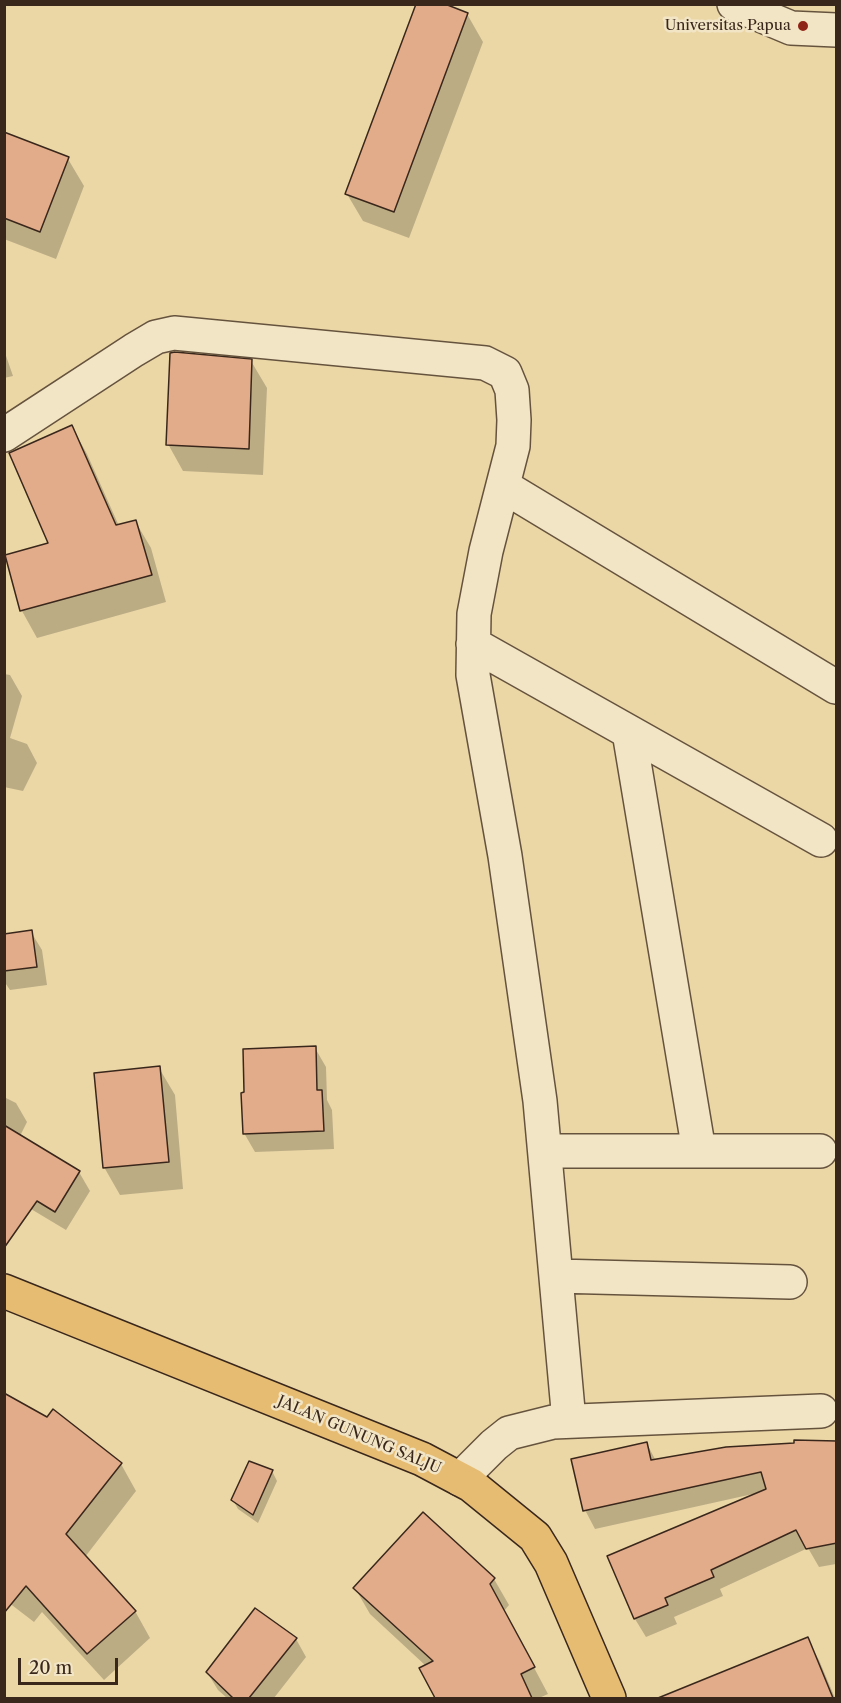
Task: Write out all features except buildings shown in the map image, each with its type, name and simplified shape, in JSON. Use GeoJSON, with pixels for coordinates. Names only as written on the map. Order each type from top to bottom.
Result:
{"type":"FeatureCollection","features":[{"type":"Feature","properties":{"kind":"main road","name":"JALAN GUNUNG SALJU"},"geometry":{"type":"LineString","coordinates":[[4,1290],[422,1459],[480,1491],[534,1537],[551,1563],[609,1698]]}},
{"type":"Feature","properties":{"kind":"street"},"geometry":{"type":"LineString","coordinates":[[734,4],[791,28],[837,30]]}},
{"type":"Feature","properties":{"kind":"street"},"geometry":{"type":"LineString","coordinates":[[4,435],[134,350],[156,337],[174,333],[485,363],[506,373],[512,390],[513,446],[486,551],[474,614],[473,675],[505,856],[540,1101],[568,1421]]}},
{"type":"Feature","properties":{"kind":"street"},"geometry":{"type":"LineString","coordinates":[[503,486],[837,687]]}},
{"type":"Feature","properties":{"kind":"street"},"geometry":{"type":"LineString","coordinates":[[472,644],[822,840]]}},
{"type":"Feature","properties":{"kind":"street"},"geometry":{"type":"LineString","coordinates":[[629,732],[699,1151]]}},
{"type":"Feature","properties":{"kind":"street"},"geometry":{"type":"LineString","coordinates":[[544,1151],[820,1151]]}},
{"type":"Feature","properties":{"kind":"street"},"geometry":{"type":"LineString","coordinates":[[556,1276],[790,1282]]}},
{"type":"Feature","properties":{"kind":"street"},"geometry":{"type":"LineString","coordinates":[[460,1479],[509,1433],[553,1422],[821,1412]]}},
{"type":"Feature","properties":{"kind":"place","name":"Universitas Papua"},"geometry":{"type":"Point","coordinates":[803,26]}}]}
